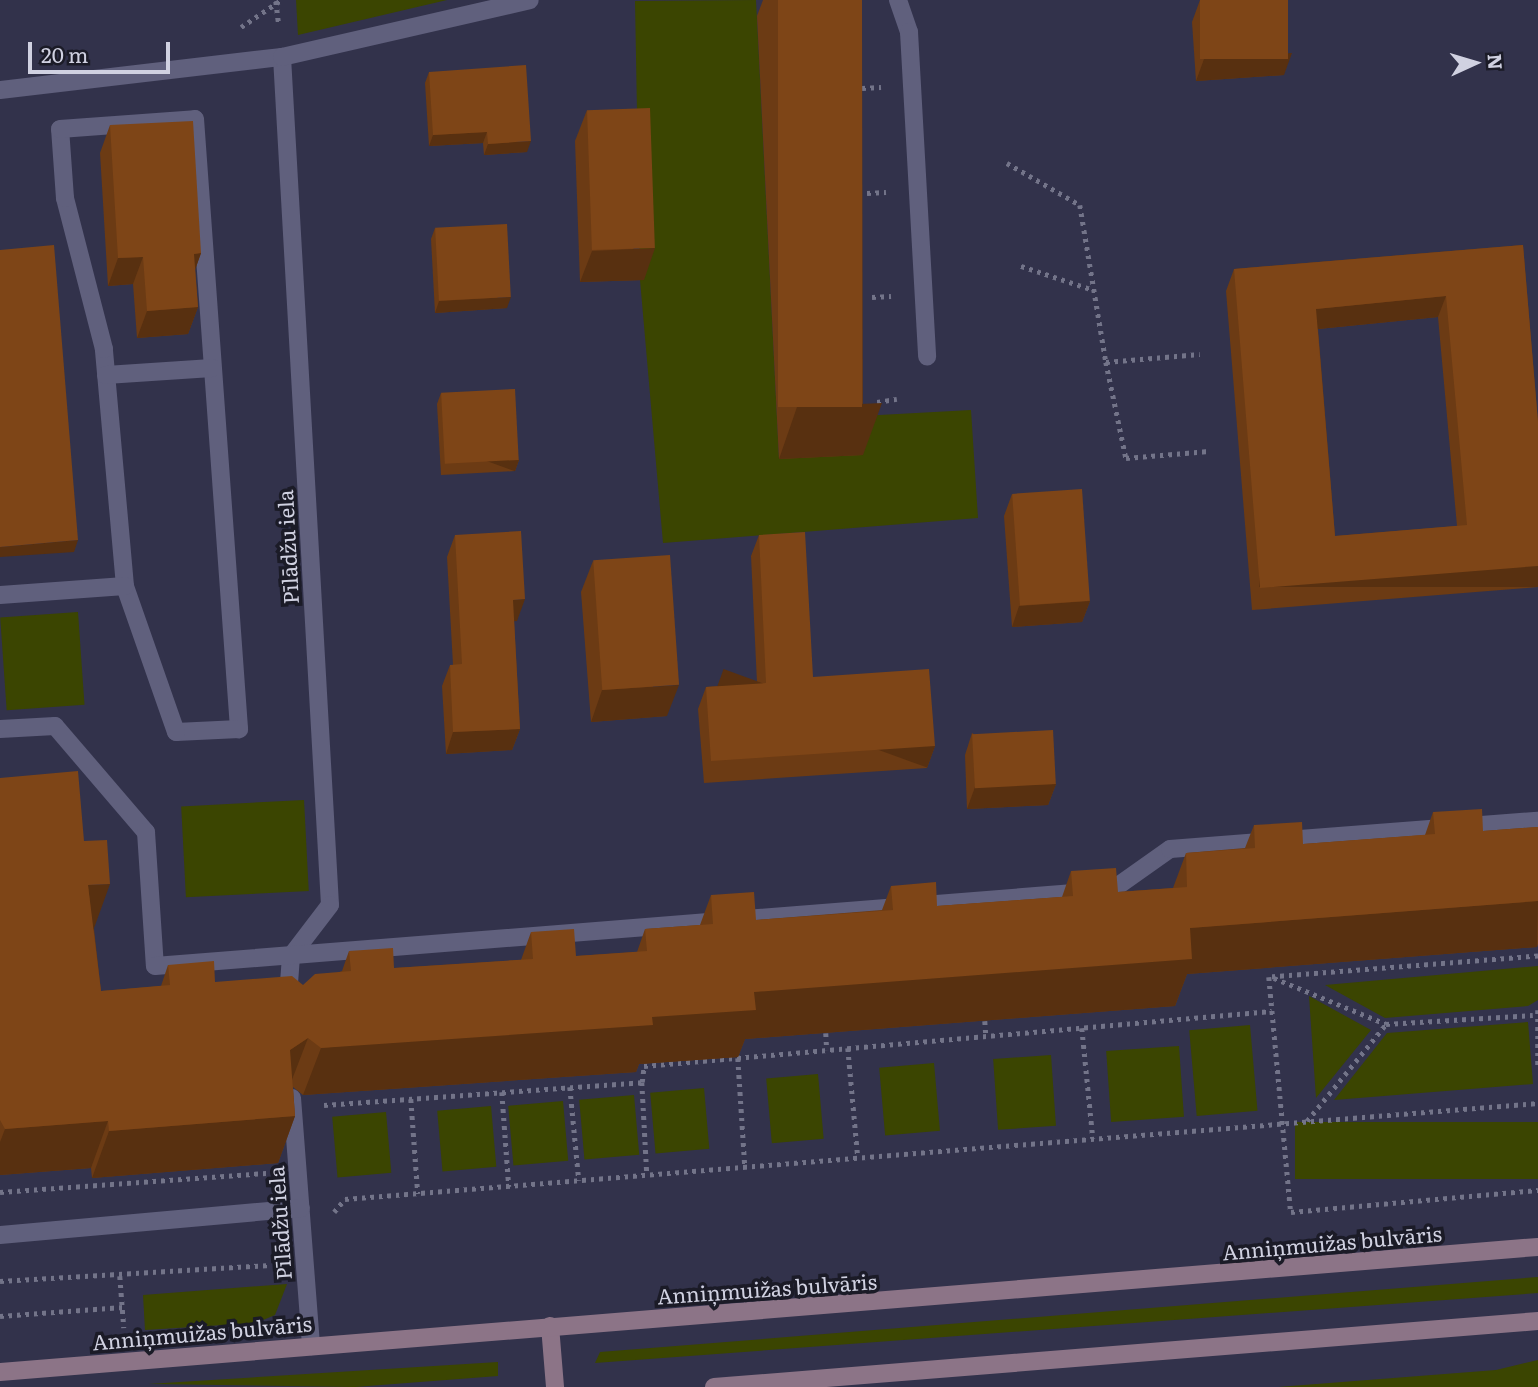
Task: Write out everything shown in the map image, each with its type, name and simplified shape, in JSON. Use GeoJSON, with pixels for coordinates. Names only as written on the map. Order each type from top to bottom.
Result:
{"type":"FeatureCollection","features":[{"type":"Feature","properties":{"kind":"street"},"geometry":{"type":"LineString","coordinates":[[0,90],[282,57],[530,0]]}},
{"type":"Feature","properties":{"kind":"street"},"geometry":{"type":"LineString","coordinates":[[898,0],[908,32],[927,356]]}},
{"type":"Feature","properties":{"kind":"street","name":"Pīlādžu iela"},"geometry":{"type":"LineString","coordinates":[[282,57],[330,905],[291,956]]}},
{"type":"Feature","properties":{"kind":"street"},"geometry":{"type":"LineString","coordinates":[[195,119],[212,368],[239,729],[176,732],[125,586],[106,375],[65,198],[60,129],[195,119]]}},
{"type":"Feature","properties":{"kind":"street"},"geometry":{"type":"LineString","coordinates":[[106,375],[212,368]]}},
{"type":"Feature","properties":{"kind":"street"},"geometry":{"type":"LineString","coordinates":[[0,595],[125,586]]}},
{"type":"Feature","properties":{"kind":"street"},"geometry":{"type":"LineString","coordinates":[[0,729],[55,726],[145,832],[155,966],[1112,890],[1170,849],[1538,821]]}},
{"type":"Feature","properties":{"kind":"street"},"geometry":{"type":"LineString","coordinates":[[286,1021],[291,956]]}},
{"type":"Feature","properties":{"kind":"street","name":"Pīlādžu iela"},"geometry":{"type":"LineString","coordinates":[[293,1102],[311,1346]]}},
{"type":"Feature","properties":{"kind":"street"},"geometry":{"type":"LineString","coordinates":[[0,1235],[301,1208]]}},
{"type":"Feature","properties":{"kind":"street","name":"Anniņmuižas bulvāris"},"geometry":{"type":"LineString","coordinates":[[0,1372],[1538,1247]]}},
{"type":"Feature","properties":{"kind":"street"},"geometry":{"type":"LineString","coordinates":[[714,1387],[1538,1321]]}},
{"type":"Feature","properties":{"kind":"street"},"geometry":{"type":"LineString","coordinates":[[550,1326],[555,1387]]}},
{"type":"Feature","properties":{"kind":"path"},"geometry":{"type":"LineString","coordinates":[[860,88],[882,87]]}},
{"type":"Feature","properties":{"kind":"path"},"geometry":{"type":"LineString","coordinates":[[1007,163],[1080,205],[1106,362],[1126,458],[1209,451]]}},
{"type":"Feature","properties":{"kind":"path"},"geometry":{"type":"LineString","coordinates":[[865,193],[887,192]]}},
{"type":"Feature","properties":{"kind":"path"},"geometry":{"type":"LineString","coordinates":[[1021,266],[1093,290]]}},
{"type":"Feature","properties":{"kind":"path"},"geometry":{"type":"LineString","coordinates":[[871,297],[892,296]]}},
{"type":"Feature","properties":{"kind":"path"},"geometry":{"type":"LineString","coordinates":[[1106,362],[1200,354]]}},
{"type":"Feature","properties":{"kind":"path"},"geometry":{"type":"LineString","coordinates":[[876,402],[897,400]]}},
{"type":"Feature","properties":{"kind":"path"},"geometry":{"type":"LineString","coordinates":[[1269,977],[1538,956]]}},
{"type":"Feature","properties":{"kind":"path"},"geometry":{"type":"LineString","coordinates":[[1269,977],[1291,1212],[1538,1190]]}},
{"type":"Feature","properties":{"kind":"path"},"geometry":{"type":"LineString","coordinates":[[1269,977],[1386,1024],[1533,1016]]}},
{"type":"Feature","properties":{"kind":"path"},"geometry":{"type":"LineString","coordinates":[[1538,1010],[1533,1016],[1538,1069]]}},
{"type":"Feature","properties":{"kind":"path"},"geometry":{"type":"LineString","coordinates":[[648,1175],[642,1082],[644,1066],[1272,1011]]}},
{"type":"Feature","properties":{"kind":"path"},"geometry":{"type":"LineString","coordinates":[[985,1021],[986,1036]]}},
{"type":"Feature","properties":{"kind":"path"},"geometry":{"type":"LineString","coordinates":[[1307,1121],[1386,1024]]}},
{"type":"Feature","properties":{"kind":"path"},"geometry":{"type":"LineString","coordinates":[[1082,1028],[1093,1138]]}},
{"type":"Feature","properties":{"kind":"path"},"geometry":{"type":"LineString","coordinates":[[826,1033],[827,1050]]}},
{"type":"Feature","properties":{"kind":"path"},"geometry":{"type":"LineString","coordinates":[[848,1048],[858,1158]]}},
{"type":"Feature","properties":{"kind":"path"},"geometry":{"type":"LineString","coordinates":[[738,1058],[745,1167]]}},
{"type":"Feature","properties":{"kind":"path"},"geometry":{"type":"LineString","coordinates":[[293,1102],[411,1099],[642,1082]]}},
{"type":"Feature","properties":{"kind":"path"},"geometry":{"type":"LineString","coordinates":[[570,1087],[579,1181]]}},
{"type":"Feature","properties":{"kind":"path"},"geometry":{"type":"LineString","coordinates":[[502,1092],[509,1186]]}},
{"type":"Feature","properties":{"kind":"path"},"geometry":{"type":"LineString","coordinates":[[411,1099],[418,1194]]}},
{"type":"Feature","properties":{"kind":"path"},"geometry":{"type":"LineString","coordinates":[[0,1281],[120,1276],[286,1264],[345,1199],[1538,1102]]}},
{"type":"Feature","properties":{"kind":"path"},"geometry":{"type":"LineString","coordinates":[[0,1192],[298,1171]]}},
{"type":"Feature","properties":{"kind":"path"},"geometry":{"type":"LineString","coordinates":[[120,1276],[127,1362]]}},
{"type":"Feature","properties":{"kind":"path"},"geometry":{"type":"LineString","coordinates":[[0,1316],[123,1307]]}},
{"type":"Feature","properties":{"kind":"green space"},"geometry":{"type":"Polygon","coordinates":[[[296,0],[447,0],[298,35],[296,0]]]}},
{"type":"Feature","properties":{"kind":"green space"},"geometry":{"type":"Polygon","coordinates":[[[756,0],[779,459],[861,416],[971,410],[978,518],[663,543],[640,280],[635,1],[756,0]]]}},
{"type":"Feature","properties":{"kind":"green space"},"geometry":{"type":"Polygon","coordinates":[[[78,612],[84,705],[7,710],[0,617],[78,612]]]}},
{"type":"Feature","properties":{"kind":"green space"},"geometry":{"type":"Polygon","coordinates":[[[304,800],[309,891],[186,897],[181,806],[304,800]]]}},
{"type":"Feature","properties":{"kind":"green space"},"geometry":{"type":"Polygon","coordinates":[[[1538,966],[1538,1000],[1528,1006],[1385,1018],[1325,985],[1538,966]]]}},
{"type":"Feature","properties":{"kind":"green space"},"geometry":{"type":"Polygon","coordinates":[[[1309,996],[1371,1030],[1316,1098],[1309,996]]]}},
{"type":"Feature","properties":{"kind":"green space"},"geometry":{"type":"Polygon","coordinates":[[[1528,1022],[1533,1084],[1334,1100],[1387,1033],[1528,1022]]]}},
{"type":"Feature","properties":{"kind":"green space"},"geometry":{"type":"Polygon","coordinates":[[[1250,1025],[1257,1111],[1197,1116],[1189,1030],[1250,1025]]]}},
{"type":"Feature","properties":{"kind":"green space"},"geometry":{"type":"Polygon","coordinates":[[[1179,1046],[1184,1117],[1111,1122],[1106,1051],[1179,1046]]]}},
{"type":"Feature","properties":{"kind":"green space"},"geometry":{"type":"Polygon","coordinates":[[[1051,1055],[1056,1126],[998,1130],[993,1059],[1051,1055]]]}},
{"type":"Feature","properties":{"kind":"green space"},"geometry":{"type":"Polygon","coordinates":[[[934,1063],[940,1131],[885,1136],[879,1068],[934,1063]]]}},
{"type":"Feature","properties":{"kind":"green space"},"geometry":{"type":"Polygon","coordinates":[[[818,1074],[824,1139],[772,1143],[766,1079],[818,1074]]]}},
{"type":"Feature","properties":{"kind":"green space"},"geometry":{"type":"Polygon","coordinates":[[[704,1088],[709,1149],[656,1153],[650,1093],[704,1088]]]}},
{"type":"Feature","properties":{"kind":"green space"},"geometry":{"type":"Polygon","coordinates":[[[634,1095],[639,1155],[584,1160],[579,1100],[634,1095]]]}},
{"type":"Feature","properties":{"kind":"green space"},"geometry":{"type":"Polygon","coordinates":[[[563,1101],[568,1161],[513,1166],[508,1106],[563,1101]]]}},
{"type":"Feature","properties":{"kind":"green space"},"geometry":{"type":"Polygon","coordinates":[[[491,1106],[496,1167],[443,1171],[437,1111],[491,1106]]]}},
{"type":"Feature","properties":{"kind":"green space"},"geometry":{"type":"Polygon","coordinates":[[[386,1112],[391,1173],[338,1177],[332,1117],[386,1112]]]}},
{"type":"Feature","properties":{"kind":"green space"},"geometry":{"type":"Polygon","coordinates":[[[1295,1122],[1538,1122],[1538,1179],[1295,1179],[1295,1122]]]}},
{"type":"Feature","properties":{"kind":"green space"},"geometry":{"type":"Polygon","coordinates":[[[1538,1277],[1538,1293],[595,1363],[600,1352],[1538,1277]]]}},
{"type":"Feature","properties":{"kind":"green space"},"geometry":{"type":"Polygon","coordinates":[[[287,1284],[275,1315],[256,1323],[145,1330],[143,1295],[287,1284]]]}},
{"type":"Feature","properties":{"kind":"green space"},"geometry":{"type":"Polygon","coordinates":[[[1538,1360],[1538,1387],[1278,1387],[1496,1370],[1538,1360]]]}},
{"type":"Feature","properties":{"kind":"green space"},"geometry":{"type":"Polygon","coordinates":[[[498,1362],[498,1376],[355,1387],[148,1384],[498,1362]]]}},
{"type":"Feature","properties":{"kind":"building"},"geometry":{"type":"Polygon","coordinates":[[[778,0],[862,0],[862,407],[778,407],[778,0]]]}},
{"type":"Feature","properties":{"kind":"building"},"geometry":{"type":"Polygon","coordinates":[[[1200,0],[1288,0],[1288,59],[1200,59],[1200,0]]]}},
{"type":"Feature","properties":{"kind":"building"},"geometry":{"type":"Polygon","coordinates":[[[526,65],[531,141],[488,144],[487,132],[433,135],[429,72],[526,65]]]}},
{"type":"Feature","properties":{"kind":"building"},"geometry":{"type":"Polygon","coordinates":[[[650,108],[655,248],[592,250],[587,110],[650,108]]]}},
{"type":"Feature","properties":{"kind":"building"},"geometry":{"type":"Polygon","coordinates":[[[193,121],[201,253],[194,254],[198,307],[147,311],[143,257],[118,258],[110,125],[193,121]]]}},
{"type":"Feature","properties":{"kind":"building"},"geometry":{"type":"Polygon","coordinates":[[[507,224],[511,297],[439,301],[435,228],[507,224]]]}},
{"type":"Feature","properties":{"kind":"building"},"geometry":{"type":"Polygon","coordinates":[[[54,245],[78,540],[0,547],[0,250],[54,245]]]}},
{"type":"Feature","properties":{"kind":"building"},"geometry":{"type":"Polygon","coordinates":[[[1523,245],[1538,422],[1538,566],[1260,588],[1234,269],[1523,245]],[[1446,296],[1316,309],[1335,536],[1467,525],[1446,296]]]}},
{"type":"Feature","properties":{"kind":"building"},"geometry":{"type":"Polygon","coordinates":[[[515,389],[519,460],[445,464],[441,393],[515,389]]]}},
{"type":"Feature","properties":{"kind":"building"},"geometry":{"type":"Polygon","coordinates":[[[1082,489],[1090,601],[1020,606],[1012,494],[1082,489]]]}},
{"type":"Feature","properties":{"kind":"building"},"geometry":{"type":"Polygon","coordinates":[[[521,531],[525,599],[513,600],[520,729],[453,732],[450,665],[462,664],[455,535],[521,531]]]}},
{"type":"Feature","properties":{"kind":"building"},"geometry":{"type":"Polygon","coordinates":[[[805,532],[813,677],[929,669],[935,746],[711,761],[706,687],[766,683],[759,535],[805,532]]]}},
{"type":"Feature","properties":{"kind":"building"},"geometry":{"type":"Polygon","coordinates":[[[670,555],[679,685],[602,690],[593,560],[670,555]]]}},
{"type":"Feature","properties":{"kind":"building"},"geometry":{"type":"Polygon","coordinates":[[[1053,730],[1056,784],[975,788],[972,734],[1053,730]]]}},
{"type":"Feature","properties":{"kind":"building"},"geometry":{"type":"Polygon","coordinates":[[[78,771],[84,841],[107,840],[110,884],[88,885],[101,991],[170,985],[168,965],[214,961],[215,982],[292,976],[303,985],[315,974],[351,971],[349,951],[393,948],[394,968],[533,959],[531,932],[574,929],[576,956],[647,951],[645,929],[713,924],[711,895],[754,892],[756,920],[893,910],[891,886],[936,882],[937,906],[1073,896],[1071,871],[1116,868],[1118,892],[1187,887],[1186,853],[1255,848],[1254,825],[1302,822],[1303,844],[1435,834],[1433,812],[1482,809],[1483,831],[1538,827],[1538,901],[1190,928],[1192,959],[754,992],[756,1010],[652,1017],[653,1025],[321,1048],[308,1038],[290,1050],[295,1116],[109,1131],[108,1121],[5,1129],[0,1120],[0,778],[78,771]]]}}]}
